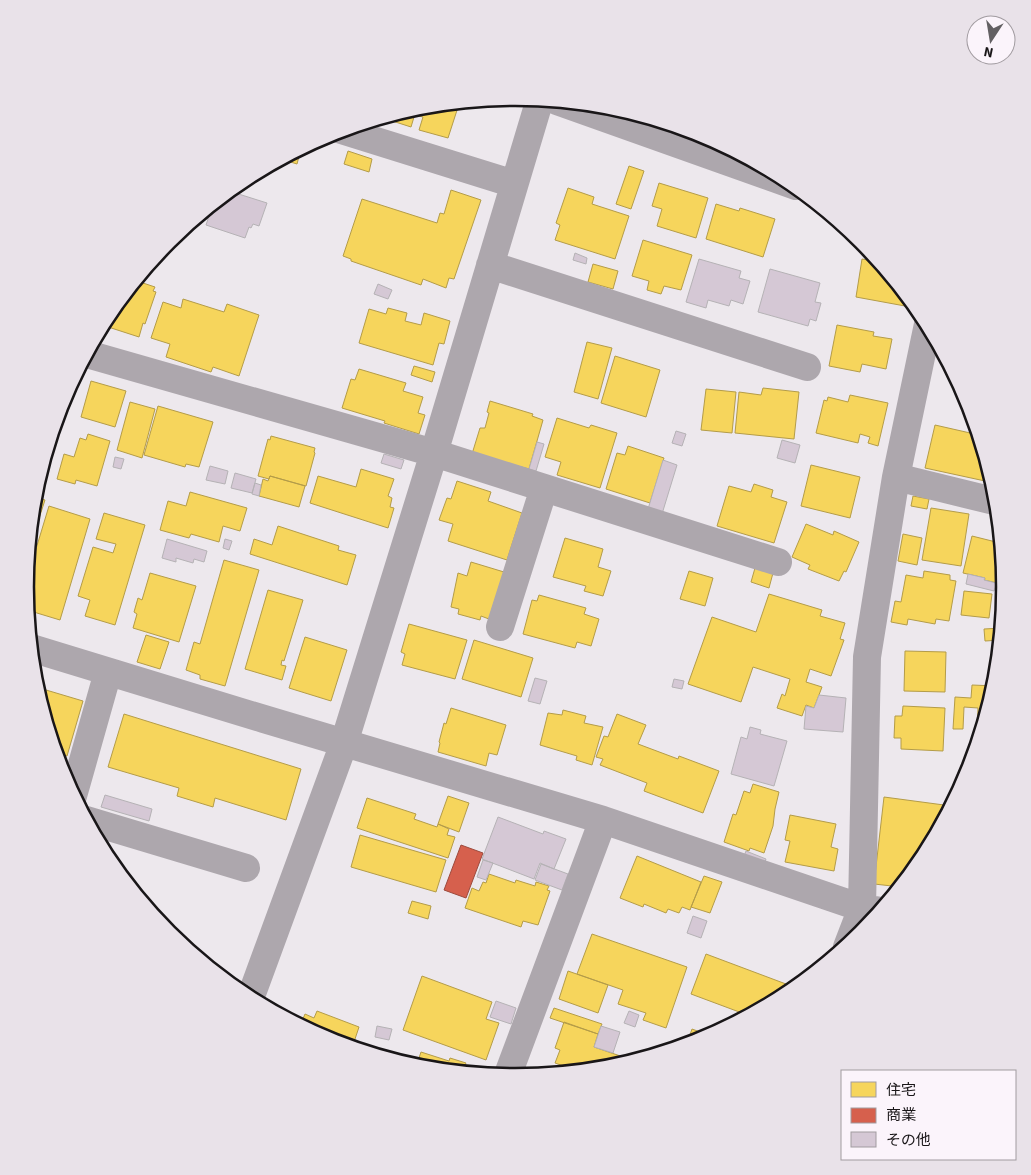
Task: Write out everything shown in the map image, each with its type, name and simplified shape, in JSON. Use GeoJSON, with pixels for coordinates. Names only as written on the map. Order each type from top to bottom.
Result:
{"type":"FeatureCollection","features":[{"type":"Feature","properties":{"kind":"street"},"geometry":{"type":"LineString","coordinates":[[253,991],[344,743],[434,453],[538,107]]}},
{"type":"Feature","properties":{"kind":"street"},"geometry":{"type":"LineString","coordinates":[[586,111],[762,174]]}},
{"type":"Feature","properties":{"kind":"street"},"geometry":{"type":"LineString","coordinates":[[353,134],[514,184]]}},
{"type":"Feature","properties":{"kind":"street"},"geometry":{"type":"LineString","coordinates":[[490,265],[807,367]]}},
{"type":"Feature","properties":{"kind":"street"},"geometry":{"type":"LineString","coordinates":[[38,650],[603,820],[872,910],[867,657],[896,477],[930,342]]}},
{"type":"Feature","properties":{"kind":"street"},"geometry":{"type":"LineString","coordinates":[[93,356],[434,453],[778,562]]}},
{"type":"Feature","properties":{"kind":"street"},"geometry":{"type":"LineString","coordinates":[[896,477],[989,500]]}},
{"type":"Feature","properties":{"kind":"street"},"geometry":{"type":"LineString","coordinates":[[500,627],[544,488]]}},
{"type":"Feature","properties":{"kind":"street"},"geometry":{"type":"LineString","coordinates":[[76,785],[108,672]]}},
{"type":"Feature","properties":{"kind":"street"},"geometry":{"type":"LineString","coordinates":[[510,1069],[603,820]]}},
{"type":"Feature","properties":{"kind":"street"},"geometry":{"type":"LineString","coordinates":[[95,823],[246,868]]}},
{"type":"Feature","properties":{"kind":"building: 住宅"},"geometry":{"type":"Polygon","coordinates":[[[457,110],[448,138],[419,130],[423,117],[418,116],[457,110]]]}},
{"type":"Feature","properties":{"kind":"building: 住宅"},"geometry":{"type":"Polygon","coordinates":[[[414,117],[411,127],[394,121],[414,117]]]}},
{"type":"Feature","properties":{"kind":"building: 住宅"},"geometry":{"type":"Polygon","coordinates":[[[348,151],[372,159],[369,172],[344,164],[348,151]]]}},
{"type":"Feature","properties":{"kind":"building: 住宅"},"geometry":{"type":"Polygon","coordinates":[[[299,157],[297,164],[290,162],[299,157]]]}},
{"type":"Feature","properties":{"kind":"building: 住宅"},"geometry":{"type":"Polygon","coordinates":[[[629,166],[644,171],[631,209],[616,204],[629,166]]]}},
{"type":"Feature","properties":{"kind":"building: 住宅"},"geometry":{"type":"Polygon","coordinates":[[[659,183],[708,198],[696,238],[657,226],[662,209],[652,206],[659,183]]]}},
{"type":"Feature","properties":{"kind":"building: 住宅"},"geometry":{"type":"Polygon","coordinates":[[[568,188],[594,197],[592,204],[629,216],[615,259],[555,240],[560,225],[556,223],[568,188]]]}},
{"type":"Feature","properties":{"kind":"building: 住宅"},"geometry":{"type":"Polygon","coordinates":[[[451,190],[481,200],[454,279],[449,278],[446,288],[423,279],[421,285],[351,261],[351,259],[343,256],[362,199],[437,223],[440,213],[444,214],[451,190]]]}},
{"type":"Feature","properties":{"kind":"building: 住宅"},"geometry":{"type":"Polygon","coordinates":[[[716,204],[739,211],[740,208],[775,219],[763,257],[706,239],[716,204]]]}},
{"type":"Feature","properties":{"kind":"building: 住宅"},"geometry":{"type":"Polygon","coordinates":[[[643,240],[692,255],[681,290],[664,286],[661,294],[647,290],[649,281],[632,276],[643,240]]]}},
{"type":"Feature","properties":{"kind":"building: 住宅"},"geometry":{"type":"Polygon","coordinates":[[[862,259],[869,260],[878,270],[905,305],[905,306],[856,297],[862,259]]]}},
{"type":"Feature","properties":{"kind":"building: 住宅"},"geometry":{"type":"Polygon","coordinates":[[[593,264],[618,271],[613,289],[588,282],[593,264]]]}},
{"type":"Feature","properties":{"kind":"building: 住宅"},"geometry":{"type":"Polygon","coordinates":[[[142,283],[155,287],[153,291],[156,292],[139,337],[110,328],[142,283]]]}},
{"type":"Feature","properties":{"kind":"building: 住宅"},"geometry":{"type":"Polygon","coordinates":[[[183,299],[224,312],[227,304],[259,315],[239,376],[213,367],[211,372],[166,357],[170,344],[151,338],[163,302],[181,308],[183,299]]]}},
{"type":"Feature","properties":{"kind":"building: 住宅"},"geometry":{"type":"Polygon","coordinates":[[[388,308],[407,313],[405,321],[421,325],[424,313],[450,321],[444,344],[439,343],[433,365],[359,343],[369,309],[386,314],[388,308]]]}},
{"type":"Feature","properties":{"kind":"building: 住宅"},"geometry":{"type":"Polygon","coordinates":[[[837,325],[874,332],[873,336],[892,339],[886,369],[862,364],[860,372],[829,366],[837,325]]]}},
{"type":"Feature","properties":{"kind":"building: 住宅"},"geometry":{"type":"Polygon","coordinates":[[[587,342],[612,348],[598,399],[574,392],[587,342]]]}},
{"type":"Feature","properties":{"kind":"building: 住宅"},"geometry":{"type":"Polygon","coordinates":[[[615,356],[660,370],[646,417],[601,403],[615,356]]]}},
{"type":"Feature","properties":{"kind":"building: 住宅"},"geometry":{"type":"Polygon","coordinates":[[[414,366],[435,372],[432,382],[411,375],[414,366]]]}},
{"type":"Feature","properties":{"kind":"building: 住宅"},"geometry":{"type":"Polygon","coordinates":[[[359,369],[406,383],[403,391],[423,397],[418,413],[425,415],[419,434],[342,408],[351,379],[355,380],[359,369]]]}},
{"type":"Feature","properties":{"kind":"building: 住宅"},"geometry":{"type":"Polygon","coordinates":[[[91,381],[126,391],[115,427],[81,417],[91,381]]]}},
{"type":"Feature","properties":{"kind":"building: 住宅"},"geometry":{"type":"Polygon","coordinates":[[[763,388],[799,392],[794,439],[735,433],[739,392],[761,395],[763,388]]]}},
{"type":"Feature","properties":{"kind":"building: 住宅"},"geometry":{"type":"Polygon","coordinates":[[[706,389],[736,392],[732,433],[701,430],[706,389]]]}},
{"type":"Feature","properties":{"kind":"building: 住宅"},"geometry":{"type":"Polygon","coordinates":[[[850,395],[888,403],[878,446],[868,443],[870,437],[860,434],[858,443],[816,433],[824,400],[827,401],[828,397],[848,402],[850,395]]]}},
{"type":"Feature","properties":{"kind":"building: 住宅"},"geometry":{"type":"Polygon","coordinates":[[[490,401],[533,414],[532,416],[543,420],[529,469],[472,454],[480,428],[485,428],[490,401]]]}},
{"type":"Feature","properties":{"kind":"building: 住宅"},"geometry":{"type":"Polygon","coordinates":[[[130,402],[155,409],[142,458],[117,450],[130,402]]]}},
{"type":"Feature","properties":{"kind":"building: 住宅"},"geometry":{"type":"Polygon","coordinates":[[[158,406],[213,422],[199,467],[186,464],[185,467],[144,455],[158,406]]]}},
{"type":"Feature","properties":{"kind":"building: 住宅"},"geometry":{"type":"Polygon","coordinates":[[[557,418],[589,428],[591,425],[617,433],[600,488],[557,475],[561,462],[545,457],[557,418]]]}},
{"type":"Feature","properties":{"kind":"building: 住宅"},"geometry":{"type":"Polygon","coordinates":[[[935,425],[972,433],[985,481],[985,481],[925,468],[935,425]]]}},
{"type":"Feature","properties":{"kind":"building: 住宅"},"geometry":{"type":"Polygon","coordinates":[[[88,434],[110,441],[97,486],[76,480],[75,484],[57,479],[64,454],[74,457],[80,438],[86,440],[88,434]]]}},
{"type":"Feature","properties":{"kind":"building: 住宅"},"geometry":{"type":"Polygon","coordinates":[[[271,436],[315,448],[306,486],[270,476],[269,479],[258,476],[268,439],[270,440],[271,436]]]}},
{"type":"Feature","properties":{"kind":"building: 住宅"},"geometry":{"type":"Polygon","coordinates":[[[628,446],[664,458],[650,503],[606,489],[617,453],[625,455],[628,446]]]}},
{"type":"Feature","properties":{"kind":"building: 住宅"},"geometry":{"type":"Polygon","coordinates":[[[811,465],[860,477],[850,518],[801,506],[811,465]]]}},
{"type":"Feature","properties":{"kind":"building: 住宅"},"geometry":{"type":"Polygon","coordinates":[[[361,469],[394,479],[388,496],[392,498],[390,507],[394,508],[388,528],[310,503],[318,476],[356,487],[361,469]]]}},
{"type":"Feature","properties":{"kind":"building: 住宅"},"geometry":{"type":"Polygon","coordinates":[[[270,476],[305,486],[299,507],[259,496],[263,479],[268,481],[270,476]]]}},
{"type":"Feature","properties":{"kind":"building: 住宅"},"geometry":{"type":"Polygon","coordinates":[[[457,481],[491,492],[488,501],[522,513],[507,560],[448,541],[453,524],[439,520],[447,498],[451,499],[457,481]]]}},
{"type":"Feature","properties":{"kind":"building: 住宅"},"geometry":{"type":"Polygon","coordinates":[[[754,484],[773,490],[771,497],[787,502],[774,543],[717,526],[729,486],[751,492],[754,484]]]}},
{"type":"Feature","properties":{"kind":"building: 住宅"},"geometry":{"type":"Polygon","coordinates":[[[190,492],[247,508],[240,531],[223,526],[219,542],[191,534],[189,538],[160,530],[168,501],[186,506],[190,492]]]}},
{"type":"Feature","properties":{"kind":"building: 住宅"},"geometry":{"type":"Polygon","coordinates":[[[913,496],[929,499],[927,509],[911,506],[913,496]]]}},
{"type":"Feature","properties":{"kind":"building: 住宅"},"geometry":{"type":"Polygon","coordinates":[[[42,499],[45,500],[39,518],[42,499]]]}},
{"type":"Feature","properties":{"kind":"building: 住宅"},"geometry":{"type":"Polygon","coordinates":[[[49,506],[90,519],[60,620],[35,612],[36,551],[49,506]]]}},
{"type":"Feature","properties":{"kind":"building: 住宅"},"geometry":{"type":"Polygon","coordinates":[[[931,508],[969,514],[961,566],[922,560],[931,508]]]}},
{"type":"Feature","properties":{"kind":"building: 住宅"},"geometry":{"type":"Polygon","coordinates":[[[104,513],[145,525],[115,625],[85,616],[90,600],[78,596],[93,547],[113,553],[116,544],[96,539],[104,513]]]}},
{"type":"Feature","properties":{"kind":"building: 住宅"},"geometry":{"type":"Polygon","coordinates":[[[806,524],[833,535],[834,531],[859,542],[846,572],[844,571],[839,581],[808,569],[810,565],[792,557],[806,524]]]}},
{"type":"Feature","properties":{"kind":"building: 住宅"},"geometry":{"type":"Polygon","coordinates":[[[278,526],[339,546],[338,550],[356,555],[347,585],[250,554],[254,539],[272,545],[278,526]]]}},
{"type":"Feature","properties":{"kind":"building: 住宅"},"geometry":{"type":"Polygon","coordinates":[[[903,534],[922,538],[917,565],[898,561],[903,534]]]}},
{"type":"Feature","properties":{"kind":"building: 住宅"},"geometry":{"type":"Polygon","coordinates":[[[972,536],[995,542],[997,583],[963,573],[972,536]]]}},
{"type":"Feature","properties":{"kind":"building: 住宅"},"geometry":{"type":"Polygon","coordinates":[[[565,538],[603,549],[598,567],[611,571],[603,596],[584,591],[586,586],[553,577],[565,538]]]}},
{"type":"Feature","properties":{"kind":"building: 住宅"},"geometry":{"type":"Polygon","coordinates":[[[224,560],[259,570],[225,686],[200,679],[200,675],[186,670],[194,642],[200,644],[224,560]]]}},
{"type":"Feature","properties":{"kind":"building: 住宅"},"geometry":{"type":"Polygon","coordinates":[[[471,562],[504,572],[489,619],[481,616],[480,620],[458,614],[459,609],[451,607],[458,573],[467,576],[471,562]]]}},
{"type":"Feature","properties":{"kind":"building: 住宅"},"geometry":{"type":"Polygon","coordinates":[[[755,568],[773,573],[769,588],[751,582],[755,568]]]}},
{"type":"Feature","properties":{"kind":"building: 住宅"},"geometry":{"type":"Polygon","coordinates":[[[689,571],[713,578],[705,606],[680,599],[689,571]]]}},
{"type":"Feature","properties":{"kind":"building: 住宅"},"geometry":{"type":"Polygon","coordinates":[[[924,571],[950,575],[950,580],[956,581],[949,621],[936,619],[935,624],[908,619],[907,625],[891,622],[895,601],[901,602],[906,575],[923,578],[924,571]]]}},
{"type":"Feature","properties":{"kind":"building: 住宅"},"geometry":{"type":"Polygon","coordinates":[[[150,573],[196,586],[179,642],[133,628],[137,614],[134,612],[138,598],[142,600],[150,573]]]}},
{"type":"Feature","properties":{"kind":"building: 住宅"},"geometry":{"type":"Polygon","coordinates":[[[268,590],[303,600],[284,661],[282,660],[281,665],[286,666],[282,680],[245,669],[268,590]]]}},
{"type":"Feature","properties":{"kind":"building: 住宅"},"geometry":{"type":"Polygon","coordinates":[[[964,591],[992,594],[989,618],[961,615],[964,591]]]}},
{"type":"Feature","properties":{"kind":"building: 住宅"},"geometry":{"type":"Polygon","coordinates":[[[769,594],[822,610],[820,616],[845,623],[840,639],[844,640],[831,676],[810,669],[806,682],[822,687],[814,708],[806,705],[802,716],[777,708],[782,694],[785,696],[790,679],[753,667],[741,702],[688,684],[712,617],[756,632],[769,594]]]}},
{"type":"Feature","properties":{"kind":"building: 住宅"},"geometry":{"type":"Polygon","coordinates":[[[539,595],[586,608],[584,614],[599,619],[591,646],[577,642],[575,648],[523,634],[532,600],[537,601],[539,595]]]}},
{"type":"Feature","properties":{"kind":"building: 住宅"},"geometry":{"type":"Polygon","coordinates":[[[409,624],[467,640],[455,679],[402,665],[405,654],[401,652],[409,624]]]}},
{"type":"Feature","properties":{"kind":"building: 住宅"},"geometry":{"type":"Polygon","coordinates":[[[995,628],[994,640],[985,641],[984,629],[995,628]]]}},
{"type":"Feature","properties":{"kind":"building: 住宅"},"geometry":{"type":"Polygon","coordinates":[[[146,635],[169,642],[160,669],[137,662],[146,635]]]}},
{"type":"Feature","properties":{"kind":"building: 住宅"},"geometry":{"type":"Polygon","coordinates":[[[305,637],[347,650],[331,701],[289,688],[305,637]]]}},
{"type":"Feature","properties":{"kind":"building: 住宅"},"geometry":{"type":"Polygon","coordinates":[[[474,640],[533,658],[521,697],[462,679],[474,640]]]}},
{"type":"Feature","properties":{"kind":"building: 住宅"},"geometry":{"type":"Polygon","coordinates":[[[905,651],[946,652],[945,692],[904,691],[905,651]]]}},
{"type":"Feature","properties":{"kind":"building: 住宅"},"geometry":{"type":"Polygon","coordinates":[[[972,685],[987,686],[977,724],[978,708],[964,707],[963,729],[953,729],[955,697],[971,698],[972,685]]]}},
{"type":"Feature","properties":{"kind":"building: 住宅"},"geometry":{"type":"Polygon","coordinates":[[[45,690],[83,701],[67,756],[64,755],[59,742],[45,690]]]}},
{"type":"Feature","properties":{"kind":"building: 住宅"},"geometry":{"type":"Polygon","coordinates":[[[903,706],[945,708],[943,751],[901,749],[901,738],[894,738],[895,716],[902,716],[903,706]]]}},
{"type":"Feature","properties":{"kind":"building: 住宅"},"geometry":{"type":"Polygon","coordinates":[[[451,708],[506,725],[497,755],[489,753],[486,766],[438,752],[444,723],[446,724],[451,708]]]}},
{"type":"Feature","properties":{"kind":"building: 住宅"},"geometry":{"type":"Polygon","coordinates":[[[563,710],[586,716],[584,723],[603,727],[592,765],[576,760],[577,756],[540,745],[548,713],[562,715],[563,710]]]}},
{"type":"Feature","properties":{"kind":"building: 住宅"},"geometry":{"type":"Polygon","coordinates":[[[124,714],[301,769],[286,820],[215,798],[213,807],[177,796],[179,788],[108,767],[124,714]]]}},
{"type":"Feature","properties":{"kind":"building: 住宅"},"geometry":{"type":"Polygon","coordinates":[[[617,714],[646,725],[638,744],[678,759],[679,756],[719,771],[703,813],[644,791],[647,783],[600,765],[603,759],[596,757],[604,736],[608,737],[617,714]]]}},
{"type":"Feature","properties":{"kind":"building: 住宅"},"geometry":{"type":"Polygon","coordinates":[[[753,784],[779,792],[773,826],[764,853],[750,848],[749,851],[724,842],[733,814],[736,815],[744,791],[750,793],[753,784]]]}},
{"type":"Feature","properties":{"kind":"building: 住宅"},"geometry":{"type":"Polygon","coordinates":[[[448,796],[469,803],[459,832],[438,824],[448,796]]]}},
{"type":"Feature","properties":{"kind":"building: 住宅"},"geometry":{"type":"Polygon","coordinates":[[[884,797],[944,805],[933,828],[894,886],[874,884],[884,797]]]}},
{"type":"Feature","properties":{"kind":"building: 住宅"},"geometry":{"type":"Polygon","coordinates":[[[367,798],[416,814],[414,819],[437,827],[438,824],[449,829],[447,835],[455,837],[448,858],[357,828],[367,798]]]}},
{"type":"Feature","properties":{"kind":"building: 住宅"},"geometry":{"type":"Polygon","coordinates":[[[790,815],[836,824],[831,847],[838,849],[834,871],[785,862],[790,841],[785,840],[790,815]]]}},
{"type":"Feature","properties":{"kind":"building: 住宅"},"geometry":{"type":"Polygon","coordinates":[[[360,835],[446,860],[436,892],[351,867],[360,835]]]}},
{"type":"Feature","properties":{"kind":"building: 住宅"},"geometry":{"type":"Polygon","coordinates":[[[637,856],[701,882],[690,910],[682,907],[679,913],[668,909],[666,913],[644,904],[643,907],[620,898],[637,856]]]}},
{"type":"Feature","properties":{"kind":"building: 住宅"},"geometry":{"type":"Polygon","coordinates":[[[489,874],[515,883],[516,880],[535,886],[536,882],[549,886],[547,890],[550,891],[538,925],[523,921],[521,927],[465,908],[472,888],[479,891],[483,882],[486,883],[489,874]]]}},
{"type":"Feature","properties":{"kind":"building: 住宅"},"geometry":{"type":"Polygon","coordinates":[[[704,876],[722,882],[710,913],[691,907],[704,876]]]}},
{"type":"Feature","properties":{"kind":"building: 住宅"},"geometry":{"type":"Polygon","coordinates":[[[412,901],[431,906],[428,919],[408,913],[412,901]]]}},
{"type":"Feature","properties":{"kind":"building: 住宅"},"geometry":{"type":"Polygon","coordinates":[[[592,934],[687,967],[666,1028],[643,1020],[646,1013],[618,1004],[623,990],[577,974],[592,934]]]}},
{"type":"Feature","properties":{"kind":"building: 住宅"},"geometry":{"type":"Polygon","coordinates":[[[706,954],[786,984],[783,988],[742,1013],[691,994],[706,954]]]}},
{"type":"Feature","properties":{"kind":"building: 住宅"},"geometry":{"type":"Polygon","coordinates":[[[568,971],[608,985],[598,1013],[559,999],[568,971]]]}},
{"type":"Feature","properties":{"kind":"building: 住宅"},"geometry":{"type":"Polygon","coordinates":[[[422,976],[492,1002],[486,1019],[499,1023],[486,1060],[403,1030],[422,976]]]}},
{"type":"Feature","properties":{"kind":"building: 住宅"},"geometry":{"type":"Polygon","coordinates":[[[554,1008],[602,1024],[598,1034],[550,1018],[554,1008]]]}},
{"type":"Feature","properties":{"kind":"building: 住宅"},"geometry":{"type":"Polygon","coordinates":[[[317,1011],[359,1027],[354,1041],[302,1020],[305,1014],[314,1018],[317,1011]]]}},
{"type":"Feature","properties":{"kind":"building: 住宅"},"geometry":{"type":"Polygon","coordinates":[[[564,1022],[598,1034],[594,1047],[623,1057],[564,1066],[555,1063],[560,1050],[555,1048],[564,1022]]]}},
{"type":"Feature","properties":{"kind":"building: 住宅"},"geometry":{"type":"Polygon","coordinates":[[[692,1029],[701,1032],[700,1033],[689,1037],[692,1029]]]}},
{"type":"Feature","properties":{"kind":"building: 住宅"},"geometry":{"type":"Polygon","coordinates":[[[421,1052],[449,1061],[450,1058],[466,1063],[464,1066],[419,1059],[421,1052]]]}},
{"type":"Feature","properties":{"kind":"building: 商業"},"geometry":{"type":"Polygon","coordinates":[[[461,845],[483,853],[466,898],[444,890],[461,845]]]}},
{"type":"Feature","properties":{"kind":"building: その他"},"geometry":{"type":"Polygon","coordinates":[[[238,194],[267,203],[259,226],[253,224],[251,228],[249,227],[245,238],[206,225],[209,216],[238,194]]]}},
{"type":"Feature","properties":{"kind":"building: その他"},"geometry":{"type":"Polygon","coordinates":[[[575,253],[587,258],[586,264],[573,260],[575,253]]]}},
{"type":"Feature","properties":{"kind":"building: その他"},"geometry":{"type":"Polygon","coordinates":[[[699,259],[741,271],[739,278],[750,281],[743,304],[731,300],[729,306],[708,300],[706,308],[686,302],[699,259]]]}},
{"type":"Feature","properties":{"kind":"building: その他"},"geometry":{"type":"Polygon","coordinates":[[[770,269],[820,283],[815,302],[821,303],[816,321],[810,319],[808,326],[758,312],[770,269]]]}},
{"type":"Feature","properties":{"kind":"building: その他"},"geometry":{"type":"Polygon","coordinates":[[[378,284],[392,290],[388,299],[374,294],[378,284]]]}},
{"type":"Feature","properties":{"kind":"building: その他"},"geometry":{"type":"Polygon","coordinates":[[[676,431],[686,434],[682,446],[672,443],[676,431]]]}},
{"type":"Feature","properties":{"kind":"building: その他"},"geometry":{"type":"Polygon","coordinates":[[[782,440],[800,445],[795,463],[777,458],[782,440]]]}},
{"type":"Feature","properties":{"kind":"building: その他"},"geometry":{"type":"Polygon","coordinates":[[[537,442],[544,444],[536,471],[529,469],[537,442]]]}},
{"type":"Feature","properties":{"kind":"building: その他"},"geometry":{"type":"Polygon","coordinates":[[[384,454],[404,460],[401,469],[381,463],[384,454]]]}},
{"type":"Feature","properties":{"kind":"building: その他"},"geometry":{"type":"Polygon","coordinates":[[[115,457],[124,459],[121,469],[113,467],[115,457]]]}},
{"type":"Feature","properties":{"kind":"building: その他"},"geometry":{"type":"Polygon","coordinates":[[[663,460],[677,465],[662,514],[648,509],[663,460]]]}},
{"type":"Feature","properties":{"kind":"building: その他"},"geometry":{"type":"Polygon","coordinates":[[[210,466],[228,471],[225,484],[206,480],[210,466]]]}},
{"type":"Feature","properties":{"kind":"building: その他"},"geometry":{"type":"Polygon","coordinates":[[[235,473],[256,479],[252,493],[231,488],[235,473]]]}},
{"type":"Feature","properties":{"kind":"building: その他"},"geometry":{"type":"Polygon","coordinates":[[[255,483],[261,485],[259,496],[252,494],[255,483]]]}},
{"type":"Feature","properties":{"kind":"building: その他"},"geometry":{"type":"Polygon","coordinates":[[[167,539],[207,551],[204,562],[194,559],[193,563],[176,558],[176,562],[162,558],[167,539]]]}},
{"type":"Feature","properties":{"kind":"building: その他"},"geometry":{"type":"Polygon","coordinates":[[[225,539],[232,541],[229,550],[223,548],[225,539]]]}},
{"type":"Feature","properties":{"kind":"building: その他"},"geometry":{"type":"Polygon","coordinates":[[[968,574],[996,583],[994,591],[966,584],[968,574]]]}},
{"type":"Feature","properties":{"kind":"building: その他"},"geometry":{"type":"Polygon","coordinates":[[[535,678],[547,681],[540,704],[528,701],[535,678]]]}},
{"type":"Feature","properties":{"kind":"building: その他"},"geometry":{"type":"Polygon","coordinates":[[[674,679],[684,681],[682,689],[672,687],[674,679]]]}},
{"type":"Feature","properties":{"kind":"building: その他"},"geometry":{"type":"Polygon","coordinates":[[[819,695],[846,698],[843,732],[804,729],[806,706],[814,708],[819,695]]]}},
{"type":"Feature","properties":{"kind":"building: その他"},"geometry":{"type":"Polygon","coordinates":[[[750,727],[761,730],[760,734],[787,741],[774,786],[731,774],[741,737],[747,739],[750,727]]]}},
{"type":"Feature","properties":{"kind":"building: その他"},"geometry":{"type":"Polygon","coordinates":[[[105,795],[152,809],[149,821],[101,807],[105,795]]]}},
{"type":"Feature","properties":{"kind":"building: その他"},"geometry":{"type":"Polygon","coordinates":[[[498,817],[543,834],[544,831],[566,839],[554,869],[540,863],[534,879],[482,859],[498,817]]]}},
{"type":"Feature","properties":{"kind":"building: その他"},"geometry":{"type":"Polygon","coordinates":[[[746,851],[766,859],[765,862],[744,856],[746,851]]]}},
{"type":"Feature","properties":{"kind":"building: その他"},"geometry":{"type":"Polygon","coordinates":[[[483,860],[493,863],[486,880],[477,877],[483,860]]]}},
{"type":"Feature","properties":{"kind":"building: その他"},"geometry":{"type":"Polygon","coordinates":[[[541,864],[568,874],[562,890],[535,880],[541,864]]]}},
{"type":"Feature","properties":{"kind":"building: その他"},"geometry":{"type":"Polygon","coordinates":[[[693,916],[707,921],[701,938],[687,933],[693,916]]]}},
{"type":"Feature","properties":{"kind":"building: その他"},"geometry":{"type":"Polygon","coordinates":[[[496,1001],[516,1008],[511,1024],[490,1017],[496,1001]]]}},
{"type":"Feature","properties":{"kind":"building: その他"},"geometry":{"type":"Polygon","coordinates":[[[629,1011],[639,1015],[635,1027],[624,1023],[629,1011]]]}},
{"type":"Feature","properties":{"kind":"building: その他"},"geometry":{"type":"Polygon","coordinates":[[[377,1026],[392,1029],[389,1040],[375,1037],[377,1026]]]}},
{"type":"Feature","properties":{"kind":"building: その他"},"geometry":{"type":"Polygon","coordinates":[[[601,1026],[620,1032],[613,1053],[594,1047],[601,1026]]]}}]}
